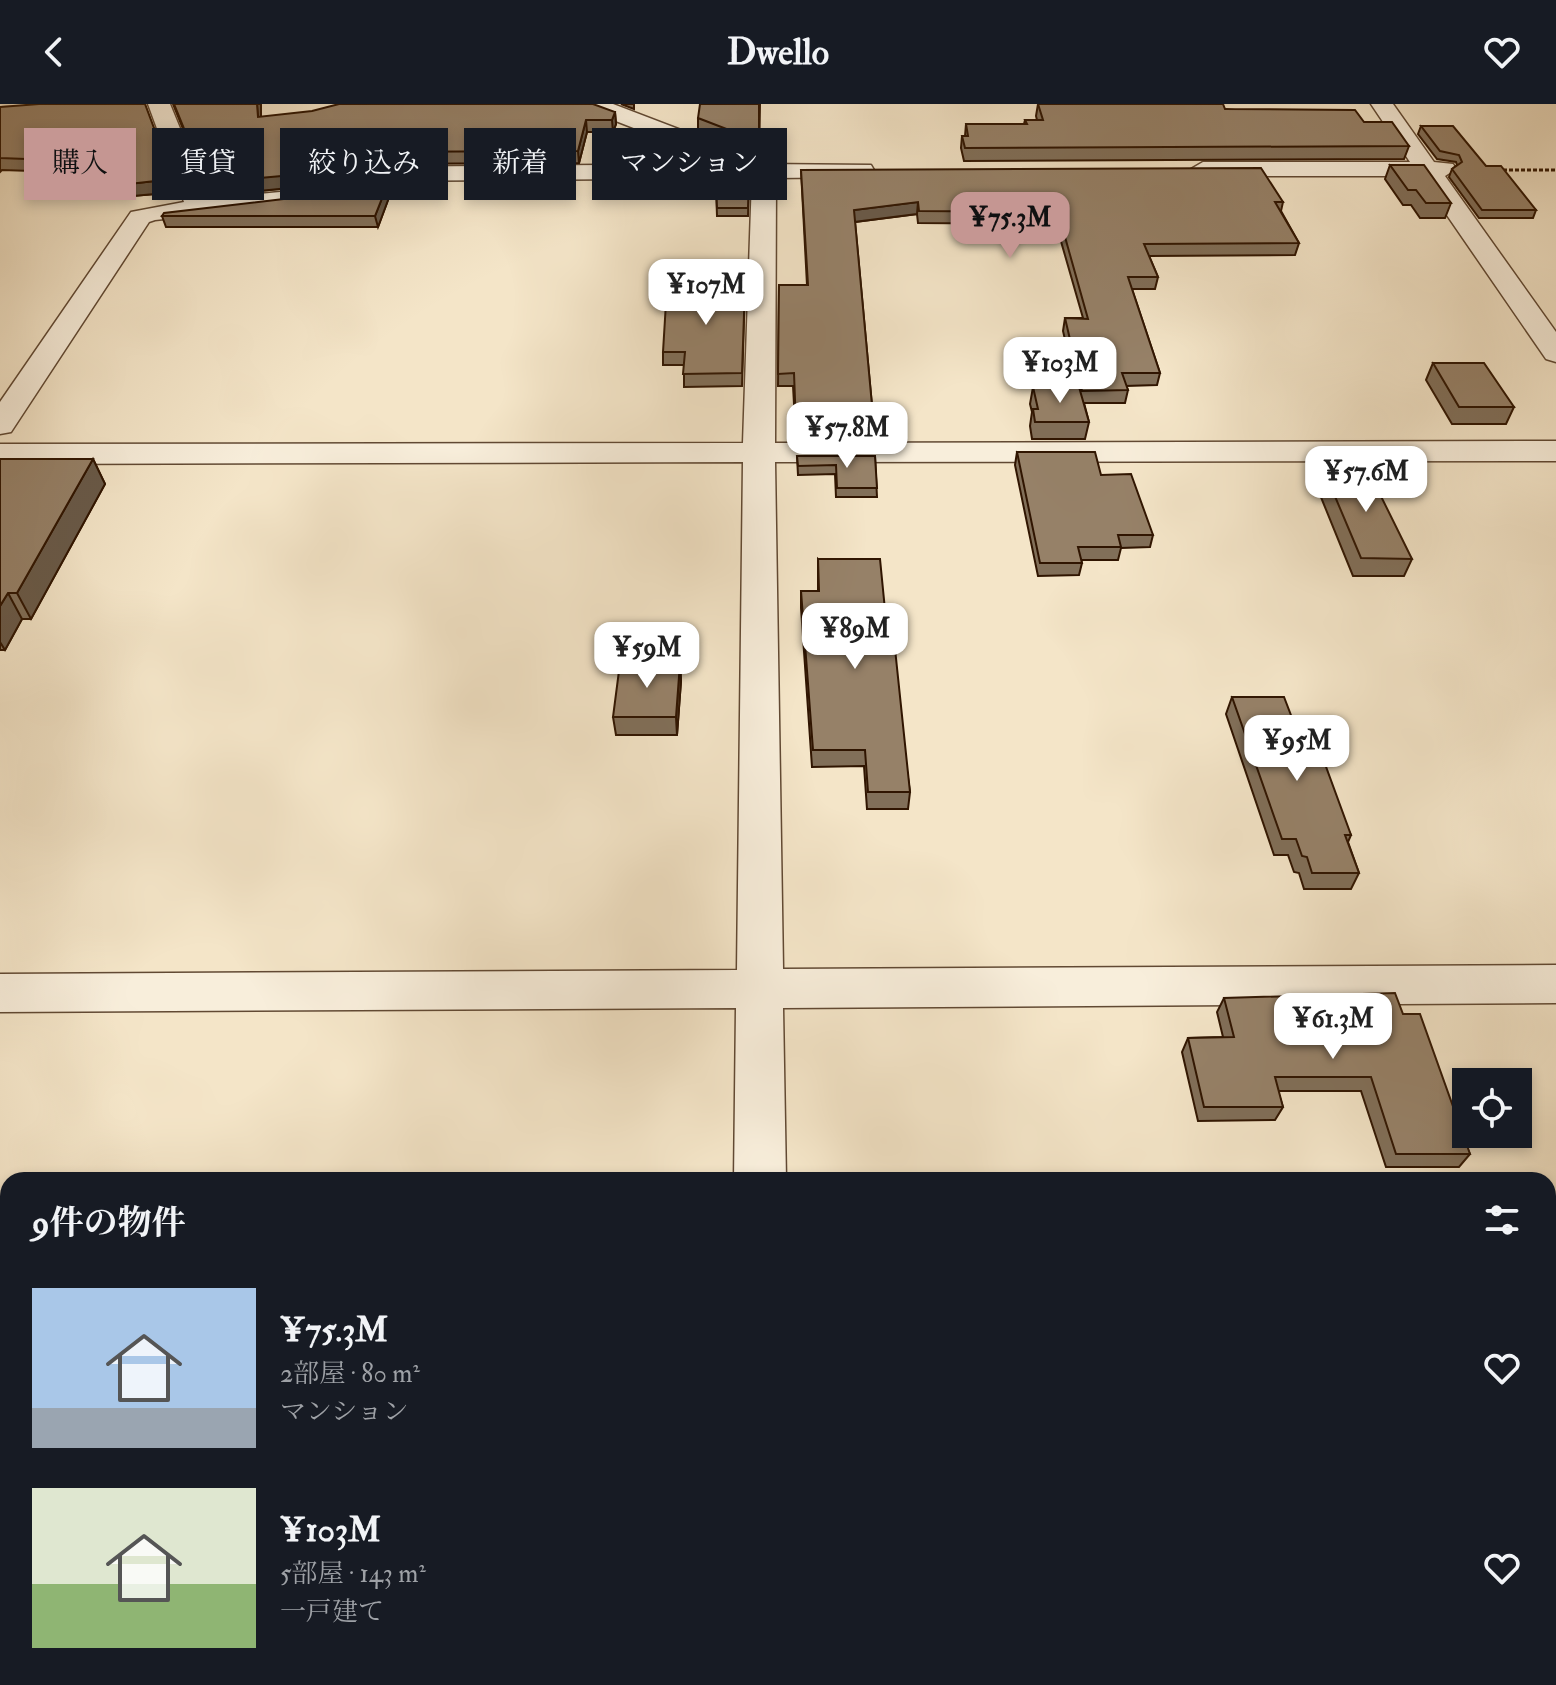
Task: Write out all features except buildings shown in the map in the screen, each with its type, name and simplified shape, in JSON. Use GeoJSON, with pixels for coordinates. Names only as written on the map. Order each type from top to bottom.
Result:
{"type":"FeatureCollection","features":[{"type":"Feature","properties":{"kind":"street"},"geometry":{"type":"LineString","coordinates":[[159,104],[199,207]]}},
{"type":"Feature","properties":{"kind":"street"},"geometry":{"type":"LineString","coordinates":[[593,104],[655,128]]}},
{"type":"Feature","properties":{"kind":"street"},"geometry":{"type":"LineString","coordinates":[[1382,104],[1437,169],[1556,353]]}},
{"type":"Feature","properties":{"kind":"street"},"geometry":{"type":"LineString","coordinates":[[1176,170],[1437,169]]}},
{"type":"Feature","properties":{"kind":"street"},"geometry":{"type":"LineString","coordinates":[[787,170],[891,170]]}},
{"type":"Feature","properties":{"kind":"street"},"geometry":{"type":"LineString","coordinates":[[0,425],[140,217],[199,207],[354,192],[355,176],[363,174],[592,172]]}},
{"type":"Feature","properties":{"kind":"street"},"geometry":{"type":"LineString","coordinates":[[760,1172],[759,452],[763,200]]}},
{"type":"Feature","properties":{"kind":"street"},"geometry":{"type":"LineString","coordinates":[[0,454],[1556,451]]}},
{"type":"Feature","properties":{"kind":"street"},"geometry":{"type":"LineString","coordinates":[[0,993],[1556,984]]}},
{"type":"Feature","properties":{"kind":"path"},"geometry":{"type":"LineString","coordinates":[[1437,169],[1556,170]]}}]}
